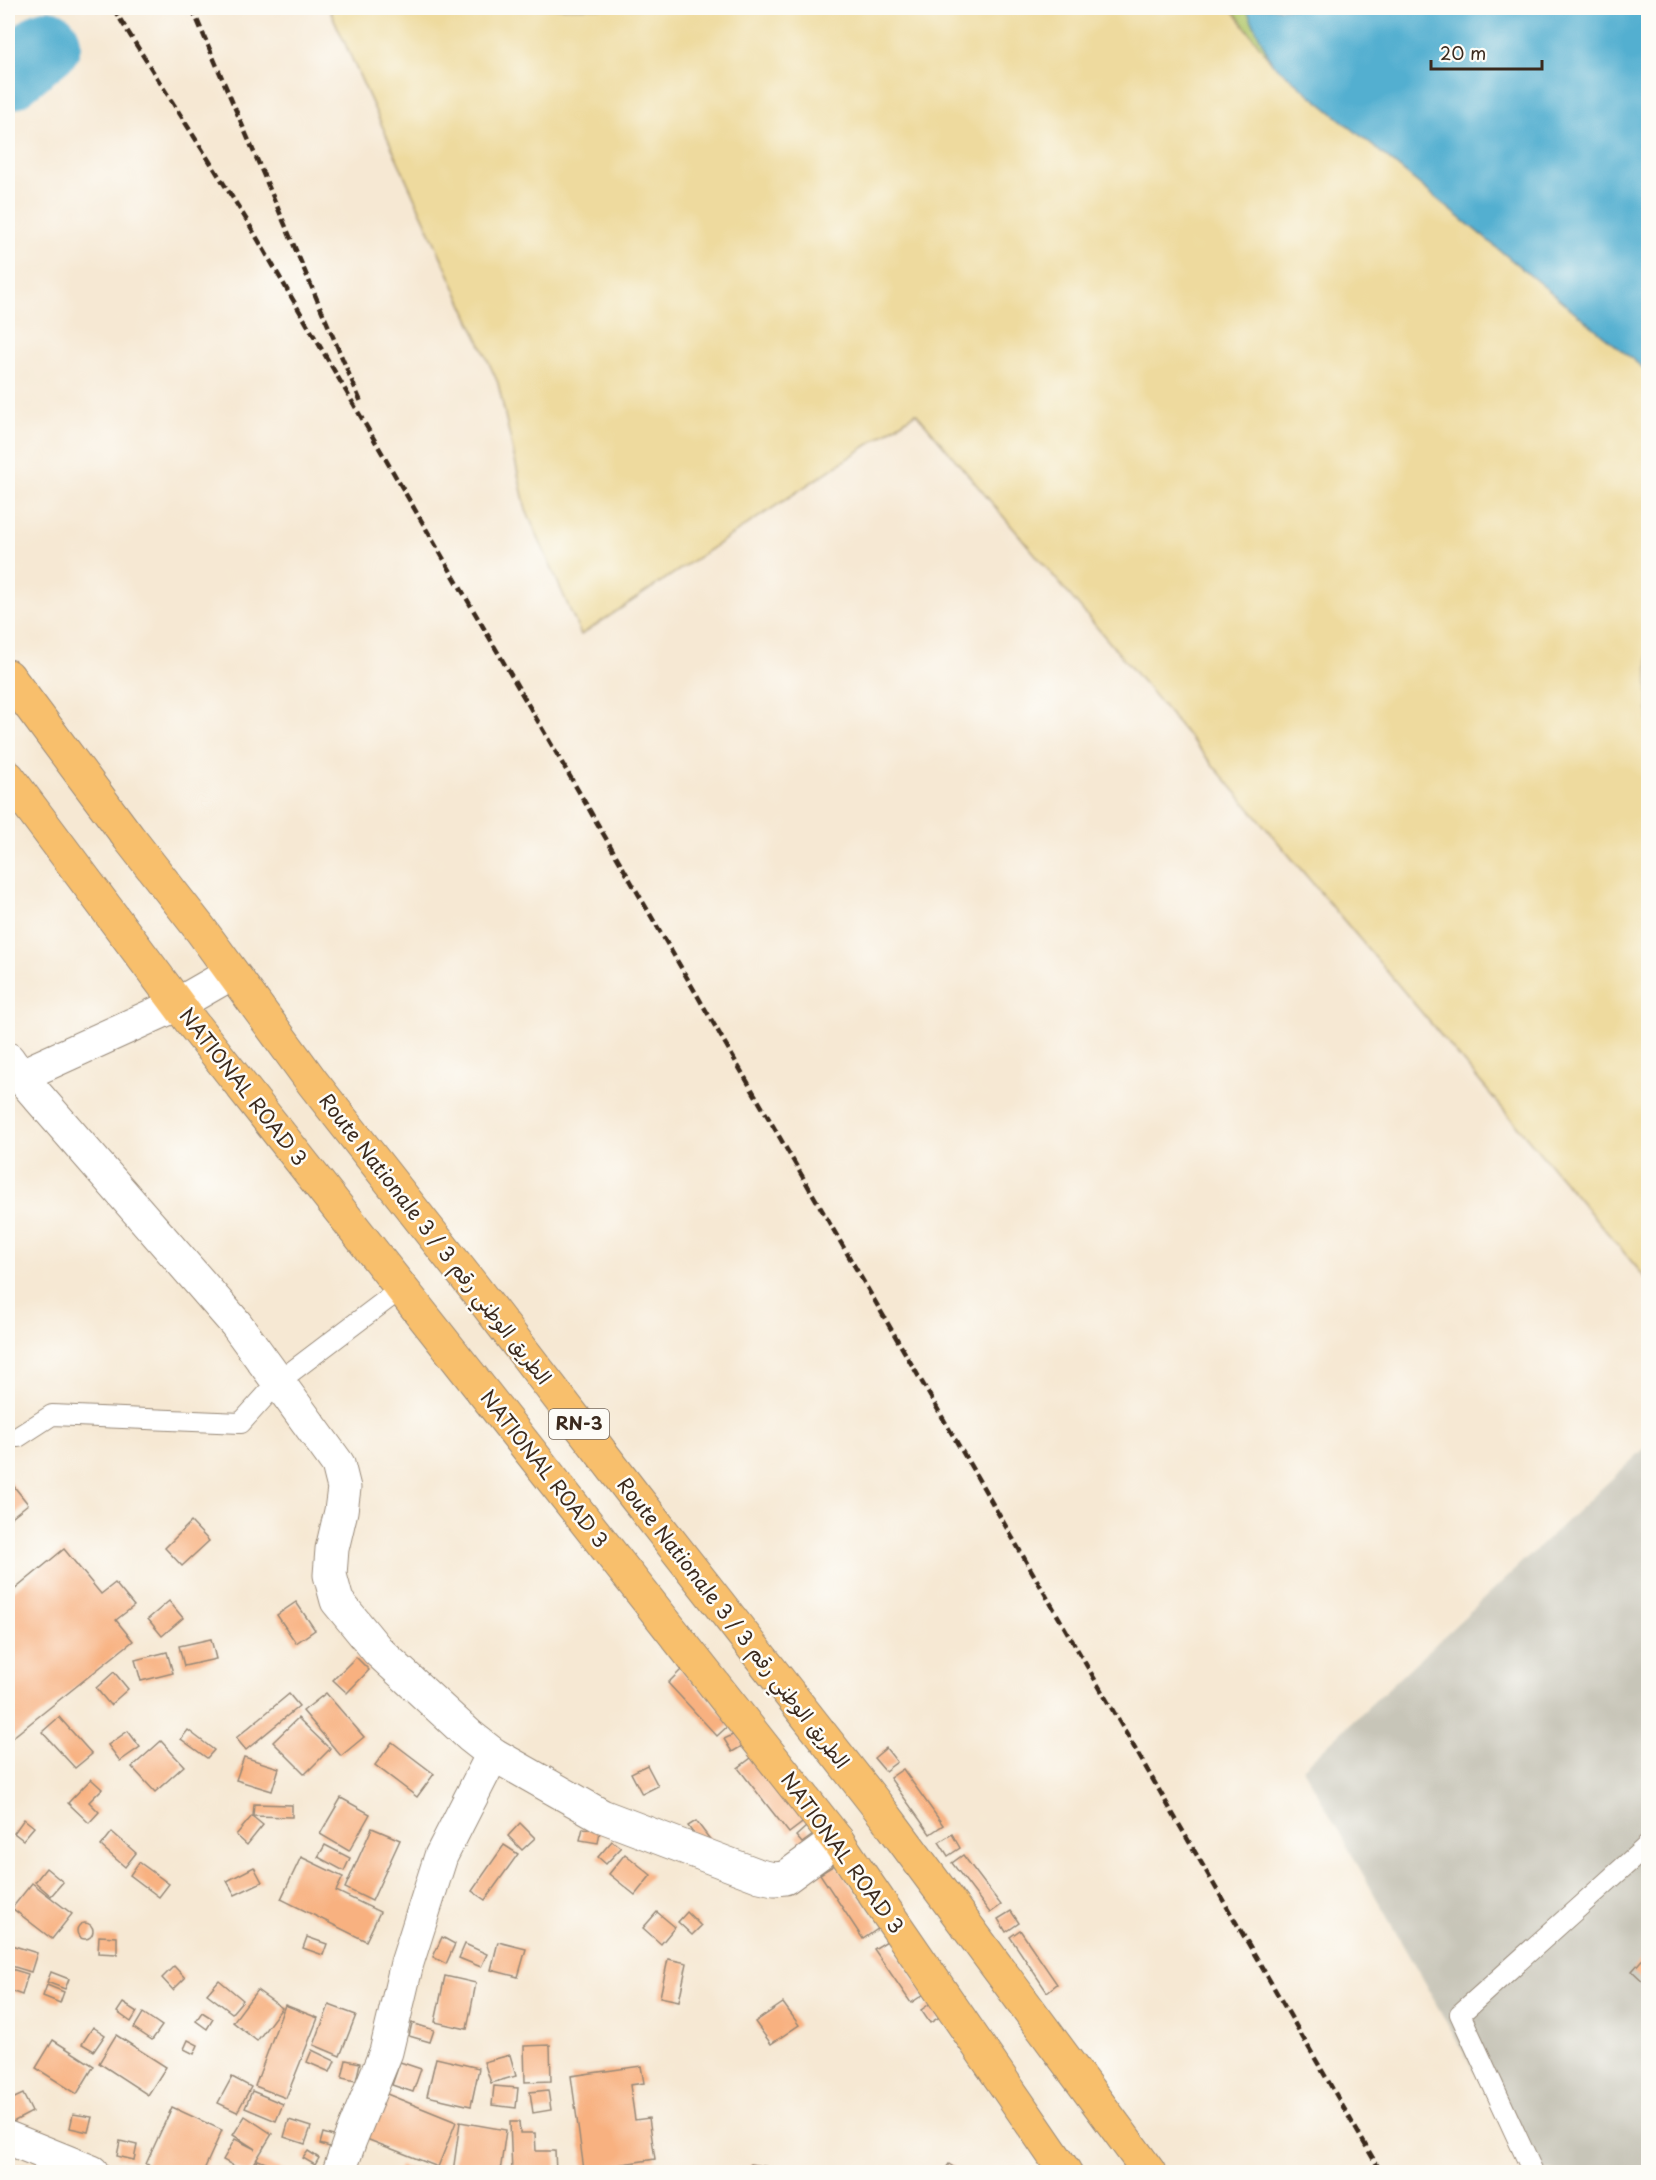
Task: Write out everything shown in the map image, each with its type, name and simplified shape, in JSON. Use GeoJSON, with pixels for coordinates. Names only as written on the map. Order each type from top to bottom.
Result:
{"type":"FeatureCollection","features":[{"type":"Feature","properties":{"kind":"highway","name":"Route Nationale 3 / الطريق الوطني رقم 3"},"geometry":{"type":"LineString","coordinates":[[8,676],[313,1083],[886,1817],[1149,2172]]}},
{"type":"Feature","properties":{"kind":"highway","name":"NATIONAL ROAD 3"},"geometry":{"type":"LineString","coordinates":[[8,777],[178,1004],[837,1840],[1065,2172]]}},
{"type":"Feature","properties":{"kind":"street"},"geometry":{"type":"LineString","coordinates":[[232,973],[178,1004],[14,1067],[236,1324],[338,1464],[344,1488],[332,1549],[330,1575],[337,1601],[378,1651],[470,1736],[493,1754],[602,1816],[774,1880],[785,1878],[837,1840]]}},
{"type":"Feature","properties":{"kind":"street"},"geometry":{"type":"LineString","coordinates":[[339,2172],[386,2052],[407,1963],[441,1856],[493,1754]]}},
{"type":"Feature","properties":{"kind":"street"},"geometry":{"type":"LineString","coordinates":[[8,2139],[92,2172]]}},
{"type":"Feature","properties":{"kind":"lane"},"geometry":{"type":"LineString","coordinates":[[18,1437],[52,1415],[241,1422],[278,1382],[402,1288]]}},
{"type":"Feature","properties":{"kind":"lane"},"geometry":{"type":"LineString","coordinates":[[1533,2172],[1460,2014],[1648,1845]]}},
{"type":"Feature","properties":{"kind":"shaded area"},"geometry":{"type":"Polygon","coordinates":[[[1648,1445],[1648,2172],[1531,2172],[1303,1768],[1648,1445]]]}},
{"type":"Feature","properties":{"kind":"green space"},"geometry":{"type":"Polygon","coordinates":[[[1231,8],[1246,8],[1272,63],[1231,8]]]}},
{"type":"Feature","properties":{"kind":"sand"},"geometry":{"type":"Polygon","coordinates":[[[329,8],[1231,8],[1272,63],[1648,372],[1648,1281],[916,413],[581,635],[526,510],[498,383],[329,8]]]}},
{"type":"Feature","properties":{"kind":"water"},"geometry":{"type":"Polygon","coordinates":[[[1246,8],[1648,8],[1648,372],[1272,63],[1246,8]]]}},
{"type":"Feature","properties":{"kind":"building"},"geometry":{"type":"Polygon","coordinates":[[[8,1479],[28,1504],[8,1520],[8,1479]]]}},
{"type":"Feature","properties":{"kind":"building"},"geometry":{"type":"Polygon","coordinates":[[[191,1522],[209,1541],[182,1566],[165,1548],[191,1522]]]}},
{"type":"Feature","properties":{"kind":"building"},"geometry":{"type":"Polygon","coordinates":[[[64,1549],[101,1594],[115,1583],[134,1606],[116,1620],[133,1641],[8,1741],[8,1595],[64,1549]]]}},
{"type":"Feature","properties":{"kind":"building"},"geometry":{"type":"Polygon","coordinates":[[[169,1601],[183,1618],[162,1636],[148,1619],[169,1601]]]}},
{"type":"Feature","properties":{"kind":"building"},"geometry":{"type":"Polygon","coordinates":[[[296,1602],[315,1630],[296,1643],[277,1615],[296,1602]]]}},
{"type":"Feature","properties":{"kind":"building"},"geometry":{"type":"Polygon","coordinates":[[[211,1639],[216,1659],[184,1666],[179,1646],[211,1639]]]}},
{"type":"Feature","properties":{"kind":"building"},"geometry":{"type":"Polygon","coordinates":[[[167,1652],[173,1673],[141,1681],[135,1660],[167,1652]]]}},
{"type":"Feature","properties":{"kind":"building"},"geometry":{"type":"Polygon","coordinates":[[[356,1657],[369,1670],[347,1693],[333,1680],[356,1657]]]}},
{"type":"Feature","properties":{"kind":"building"},"geometry":{"type":"Polygon","coordinates":[[[681,1670],[730,1724],[717,1736],[668,1683],[681,1670]]]}},
{"type":"Feature","properties":{"kind":"building"},"geometry":{"type":"Polygon","coordinates":[[[114,1672],[128,1689],[110,1705],[96,1688],[114,1672]]]}},
{"type":"Feature","properties":{"kind":"building"},"geometry":{"type":"Polygon","coordinates":[[[326,1693],[364,1737],[341,1756],[303,1711],[326,1693]]]}},
{"type":"Feature","properties":{"kind":"building"},"geometry":{"type":"Polygon","coordinates":[[[289,1694],[299,1706],[246,1750],[236,1738],[289,1694]]]}},
{"type":"Feature","properties":{"kind":"building"},"geometry":{"type":"Polygon","coordinates":[[[59,1717],[92,1754],[75,1768],[42,1732],[59,1717]]]}},
{"type":"Feature","properties":{"kind":"building"},"geometry":{"type":"Polygon","coordinates":[[[298,1718],[330,1749],[305,1774],[273,1742],[298,1718]]]}},
{"type":"Feature","properties":{"kind":"building"},"geometry":{"type":"Polygon","coordinates":[[[188,1730],[214,1750],[207,1758],[181,1739],[188,1730]]]}},
{"type":"Feature","properties":{"kind":"building"},"geometry":{"type":"Polygon","coordinates":[[[128,1731],[140,1747],[120,1761],[108,1745],[128,1731]]]}},
{"type":"Feature","properties":{"kind":"building"},"geometry":{"type":"Polygon","coordinates":[[[737,1733],[744,1745],[732,1752],[724,1739],[737,1733]]]}},
{"type":"Feature","properties":{"kind":"building"},"geometry":{"type":"Polygon","coordinates":[[[161,1741],[184,1766],[155,1792],[132,1767],[161,1741]]]}},
{"type":"Feature","properties":{"kind":"building"},"geometry":{"type":"Polygon","coordinates":[[[392,1742],[434,1774],[417,1797],[375,1765],[392,1742]]]}},
{"type":"Feature","properties":{"kind":"building"},"geometry":{"type":"Polygon","coordinates":[[[886,1748],[897,1762],[885,1771],[874,1758],[886,1748]]]}},
{"type":"Feature","properties":{"kind":"building"},"geometry":{"type":"Polygon","coordinates":[[[755,1755],[806,1820],[789,1833],[738,1768],[755,1755]]]}},
{"type":"Feature","properties":{"kind":"building"},"geometry":{"type":"Polygon","coordinates":[[[244,1757],[279,1768],[272,1791],[236,1780],[244,1757]]]}},
{"type":"Feature","properties":{"kind":"building"},"geometry":{"type":"Polygon","coordinates":[[[647,1765],[658,1786],[642,1794],[631,1773],[647,1765]]]}},
{"type":"Feature","properties":{"kind":"building"},"geometry":{"type":"Polygon","coordinates":[[[903,1769],[943,1825],[930,1834],[890,1778],[903,1769]]]}},
{"type":"Feature","properties":{"kind":"building"},"geometry":{"type":"Polygon","coordinates":[[[91,1779],[102,1789],[89,1802],[99,1812],[89,1823],[68,1803],[91,1779]]]}},
{"type":"Feature","properties":{"kind":"building"},"geometry":{"type":"Polygon","coordinates":[[[341,1798],[370,1814],[349,1851],[320,1834],[341,1798]]]}},
{"type":"Feature","properties":{"kind":"building"},"geometry":{"type":"Polygon","coordinates":[[[254,1804],[292,1805],[292,1817],[253,1816],[254,1804]]]}},
{"type":"Feature","properties":{"kind":"building"},"geometry":{"type":"Polygon","coordinates":[[[252,1816],[263,1825],[247,1845],[236,1835],[252,1816]]]}},
{"type":"Feature","properties":{"kind":"building"},"geometry":{"type":"Polygon","coordinates":[[[24,1819],[34,1827],[23,1840],[14,1833],[24,1819]]]}},
{"type":"Feature","properties":{"kind":"building"},"geometry":{"type":"Polygon","coordinates":[[[696,1821],[712,1842],[704,1849],[688,1826],[696,1821]]]}},
{"type":"Feature","properties":{"kind":"building"},"geometry":{"type":"Polygon","coordinates":[[[520,1823],[535,1838],[522,1850],[508,1836],[520,1823]]]}},
{"type":"Feature","properties":{"kind":"building"},"geometry":{"type":"Polygon","coordinates":[[[806,1827],[813,1835],[802,1843],[796,1836],[806,1827]]]}},
{"type":"Feature","properties":{"kind":"building"},"geometry":{"type":"Polygon","coordinates":[[[372,1828],[400,1840],[372,1901],[345,1888],[372,1828]]]}},
{"type":"Feature","properties":{"kind":"building"},"geometry":{"type":"Polygon","coordinates":[[[583,1828],[600,1831],[598,1843],[580,1840],[583,1828]]]}},
{"type":"Feature","properties":{"kind":"building"},"geometry":{"type":"Polygon","coordinates":[[[112,1832],[136,1853],[125,1867],[101,1846],[112,1832]]]}},
{"type":"Feature","properties":{"kind":"building"},"geometry":{"type":"Polygon","coordinates":[[[952,1834],[960,1848],[948,1856],[939,1842],[952,1834]]]}},
{"type":"Feature","properties":{"kind":"building"},"geometry":{"type":"Polygon","coordinates":[[[612,1841],[621,1848],[606,1864],[598,1857],[612,1841]]]}},
{"type":"Feature","properties":{"kind":"building"},"geometry":{"type":"Polygon","coordinates":[[[325,1845],[350,1858],[344,1871],[318,1857],[325,1845]]]}},
{"type":"Feature","properties":{"kind":"building"},"geometry":{"type":"Polygon","coordinates":[[[504,1845],[518,1854],[485,1900],[472,1891],[504,1845]]]}},
{"type":"Feature","properties":{"kind":"building"},"geometry":{"type":"Polygon","coordinates":[[[625,1854],[651,1875],[635,1895],[609,1874],[625,1854]]]}},
{"type":"Feature","properties":{"kind":"building"},"geometry":{"type":"Polygon","coordinates":[[[963,1855],[1001,1905],[990,1913],[952,1863],[963,1855]]]}},
{"type":"Feature","properties":{"kind":"building"},"geometry":{"type":"Polygon","coordinates":[[[301,1857],[343,1877],[336,1891],[380,1912],[366,1941],[281,1899],[301,1857]]]}},
{"type":"Feature","properties":{"kind":"building"},"geometry":{"type":"Polygon","coordinates":[[[139,1862],[169,1884],[159,1897],[130,1875],[139,1862]]]}},
{"type":"Feature","properties":{"kind":"building"},"geometry":{"type":"Polygon","coordinates":[[[836,1864],[879,1928],[863,1939],[820,1874],[836,1864]]]}},
{"type":"Feature","properties":{"kind":"building"},"geometry":{"type":"Polygon","coordinates":[[[254,1867],[262,1882],[235,1895],[227,1881],[254,1867]]]}},
{"type":"Feature","properties":{"kind":"building"},"geometry":{"type":"Polygon","coordinates":[[[46,1868],[63,1882],[51,1896],[35,1882],[46,1868]]]}},
{"type":"Feature","properties":{"kind":"building"},"geometry":{"type":"Polygon","coordinates":[[[32,1883],[72,1914],[52,1939],[12,1908],[32,1883]]]}},
{"type":"Feature","properties":{"kind":"building"},"geometry":{"type":"Polygon","coordinates":[[[1011,1911],[1019,1923],[1006,1932],[998,1919],[1011,1911]]]}},
{"type":"Feature","properties":{"kind":"building"},"geometry":{"type":"Polygon","coordinates":[[[657,1912],[675,1927],[661,1944],[643,1928],[657,1912]]]}},
{"type":"Feature","properties":{"kind":"building"},"geometry":{"type":"Polygon","coordinates":[[[687,1912],[701,1926],[692,1935],[678,1922],[687,1912]]]}},
{"type":"Feature","properties":{"kind":"building"},"geometry":{"type":"Polygon","coordinates":[[[85,1923],[91,1925],[93,1931],[91,1937],[85,1939],[79,1937],[77,1931],[79,1925],[85,1923]]]}},
{"type":"Feature","properties":{"kind":"building"},"geometry":{"type":"Polygon","coordinates":[[[1020,1930],[1057,1984],[1047,1992],[1010,1937],[1020,1930]]]}},
{"type":"Feature","properties":{"kind":"building"},"geometry":{"type":"Polygon","coordinates":[[[99,1936],[117,1937],[117,1954],[98,1953],[99,1936]]]}},
{"type":"Feature","properties":{"kind":"building"},"geometry":{"type":"Polygon","coordinates":[[[307,1937],[327,1944],[323,1955],[303,1948],[307,1937]]]}},
{"type":"Feature","properties":{"kind":"building"},"geometry":{"type":"Polygon","coordinates":[[[442,1937],[455,1944],[446,1964],[433,1957],[442,1937]]]}},
{"type":"Feature","properties":{"kind":"building"},"geometry":{"type":"Polygon","coordinates":[[[887,1941],[924,1994],[911,2003],[874,1949],[887,1941]]]}},
{"type":"Feature","properties":{"kind":"building"},"geometry":{"type":"Polygon","coordinates":[[[498,1942],[526,1949],[518,1977],[491,1970],[498,1942]]]}},
{"type":"Feature","properties":{"kind":"building"},"geometry":{"type":"Polygon","coordinates":[[[8,1944],[37,1953],[31,1972],[8,1965],[8,1944]]]}},
{"type":"Feature","properties":{"kind":"building"},"geometry":{"type":"Polygon","coordinates":[[[465,1944],[487,1954],[481,1967],[459,1958],[465,1944]]]}},
{"type":"Feature","properties":{"kind":"building"},"geometry":{"type":"Polygon","coordinates":[[[1648,1953],[1648,1986],[1632,1971],[1648,1953]]]}},
{"type":"Feature","properties":{"kind":"building"},"geometry":{"type":"Polygon","coordinates":[[[668,1959],[687,1963],[679,2001],[660,1997],[668,1959]]]}},
{"type":"Feature","properties":{"kind":"building"},"geometry":{"type":"Polygon","coordinates":[[[174,1966],[185,1978],[173,1990],[162,1978],[174,1966]]]}},
{"type":"Feature","properties":{"kind":"building"},"geometry":{"type":"Polygon","coordinates":[[[8,1968],[28,1974],[22,1995],[8,1990],[8,1968]]]}},
{"type":"Feature","properties":{"kind":"building"},"geometry":{"type":"Polygon","coordinates":[[[51,1972],[69,1979],[65,1989],[47,1982],[51,1972]]]}},
{"type":"Feature","properties":{"kind":"building"},"geometry":{"type":"Polygon","coordinates":[[[445,1976],[476,1983],[467,2029],[435,2022],[445,1976]]]}},
{"type":"Feature","properties":{"kind":"building"},"geometry":{"type":"Polygon","coordinates":[[[219,1980],[243,2000],[232,2013],[207,1994],[219,1980]]]}},
{"type":"Feature","properties":{"kind":"building"},"geometry":{"type":"Polygon","coordinates":[[[47,1985],[64,1992],[60,2003],[43,1996],[47,1985]]]}},
{"type":"Feature","properties":{"kind":"building"},"geometry":{"type":"Polygon","coordinates":[[[257,1990],[282,2008],[257,2041],[233,2022],[257,1990]]]}},
{"type":"Feature","properties":{"kind":"building"},"geometry":{"type":"Polygon","coordinates":[[[934,2001],[943,2015],[930,2023],[921,2010],[934,2001]]]}},
{"type":"Feature","properties":{"kind":"building"},"geometry":{"type":"Polygon","coordinates":[[[123,2003],[137,2012],[131,2022],[117,2012],[123,2003]]]}},
{"type":"Feature","properties":{"kind":"building"},"geometry":{"type":"Polygon","coordinates":[[[783,2003],[799,2025],[771,2044],[755,2022],[783,2003]]]}},
{"type":"Feature","properties":{"kind":"building"},"geometry":{"type":"Polygon","coordinates":[[[285,2005],[318,2018],[286,2098],[255,2086],[285,2005]]]}},
{"type":"Feature","properties":{"kind":"building"},"geometry":{"type":"Polygon","coordinates":[[[329,2005],[356,2015],[340,2056],[314,2045],[329,2005]]]}},
{"type":"Feature","properties":{"kind":"building"},"geometry":{"type":"Polygon","coordinates":[[[202,2012],[213,2019],[207,2029],[196,2021],[202,2012]]]}},
{"type":"Feature","properties":{"kind":"building"},"geometry":{"type":"Polygon","coordinates":[[[143,2013],[162,2026],[152,2040],[134,2028],[143,2013]]]}},
{"type":"Feature","properties":{"kind":"building"},"geometry":{"type":"Polygon","coordinates":[[[412,2023],[434,2030],[430,2042],[409,2036],[412,2023]]]}},
{"type":"Feature","properties":{"kind":"building"},"geometry":{"type":"Polygon","coordinates":[[[93,2027],[105,2035],[94,2051],[82,2044],[93,2027]]]}},
{"type":"Feature","properties":{"kind":"building"},"geometry":{"type":"Polygon","coordinates":[[[116,2035],[166,2067],[148,2095],[99,2063],[116,2035]]]}},
{"type":"Feature","properties":{"kind":"building"},"geometry":{"type":"Polygon","coordinates":[[[53,2040],[94,2066],[77,2094],[36,2068],[53,2040]]]}},
{"type":"Feature","properties":{"kind":"building"},"geometry":{"type":"Polygon","coordinates":[[[188,2040],[198,2045],[194,2054],[184,2049],[188,2040]]]}},
{"type":"Feature","properties":{"kind":"building"},"geometry":{"type":"Polygon","coordinates":[[[550,2045],[551,2081],[525,2082],[524,2046],[550,2045]]]}},
{"type":"Feature","properties":{"kind":"building"},"geometry":{"type":"Polygon","coordinates":[[[312,2050],[335,2061],[330,2072],[307,2062],[312,2050]]]}},
{"type":"Feature","properties":{"kind":"building"},"geometry":{"type":"Polygon","coordinates":[[[510,2055],[516,2076],[491,2083],[484,2062],[510,2055]]]}},
{"type":"Feature","properties":{"kind":"building"},"geometry":{"type":"Polygon","coordinates":[[[436,2058],[479,2068],[471,2106],[427,2096],[436,2058]]]}},
{"type":"Feature","properties":{"kind":"building"},"geometry":{"type":"Polygon","coordinates":[[[346,2060],[360,2063],[356,2081],[342,2078],[346,2060]]]}},
{"type":"Feature","properties":{"kind":"building"},"geometry":{"type":"Polygon","coordinates":[[[400,2062],[421,2069],[413,2092],[392,2085],[400,2062]]]}},
{"type":"Feature","properties":{"kind":"building"},"geometry":{"type":"Polygon","coordinates":[[[641,2066],[644,2083],[630,2085],[635,2120],[649,2118],[655,2159],[584,2170],[571,2076],[641,2066]]]}},
{"type":"Feature","properties":{"kind":"building"},"geometry":{"type":"Polygon","coordinates":[[[232,2077],[251,2087],[237,2112],[218,2103],[232,2077]]]}},
{"type":"Feature","properties":{"kind":"building"},"geometry":{"type":"Polygon","coordinates":[[[494,2086],[518,2088],[516,2108],[492,2105],[494,2086]]]}},
{"type":"Feature","properties":{"kind":"building"},"geometry":{"type":"Polygon","coordinates":[[[548,2090],[551,2110],[533,2113],[530,2092],[548,2090]]]}},
{"type":"Feature","properties":{"kind":"building"},"geometry":{"type":"Polygon","coordinates":[[[252,2091],[283,2104],[276,2121],[245,2108],[252,2091]]]}},
{"type":"Feature","properties":{"kind":"building"},"geometry":{"type":"Polygon","coordinates":[[[382,2092],[456,2122],[438,2167],[364,2138],[382,2092]]]}},
{"type":"Feature","properties":{"kind":"building"},"geometry":{"type":"Polygon","coordinates":[[[23,2094],[32,2112],[9,2124],[8,2101],[23,2094]]]}},
{"type":"Feature","properties":{"kind":"building"},"geometry":{"type":"Polygon","coordinates":[[[172,2107],[222,2130],[203,2172],[187,2170],[186,2172],[164,2172],[146,2164],[172,2107]]]}},
{"type":"Feature","properties":{"kind":"building"},"geometry":{"type":"Polygon","coordinates":[[[73,2114],[92,2117],[88,2132],[70,2128],[73,2114]]]}},
{"type":"Feature","properties":{"kind":"building"},"geometry":{"type":"Polygon","coordinates":[[[245,2116],[272,2134],[249,2172],[223,2160],[235,2139],[255,2149],[233,2135],[245,2116]]]}},
{"type":"Feature","properties":{"kind":"building"},"geometry":{"type":"Polygon","coordinates":[[[289,2120],[311,2127],[305,2144],[284,2137],[289,2120]]]}},
{"type":"Feature","properties":{"kind":"building"},"geometry":{"type":"Polygon","coordinates":[[[460,2122],[506,2130],[500,2172],[453,2172],[460,2122]]]}},
{"type":"Feature","properties":{"kind":"building"},"geometry":{"type":"Polygon","coordinates":[[[510,2122],[519,2122],[520,2133],[535,2133],[536,2151],[555,2151],[556,2172],[512,2172],[510,2122]]]}},
{"type":"Feature","properties":{"kind":"building"},"geometry":{"type":"Polygon","coordinates":[[[323,2133],[337,2137],[333,2148],[320,2144],[323,2133]]]}},
{"type":"Feature","properties":{"kind":"building"},"geometry":{"type":"Polygon","coordinates":[[[120,2141],[137,2145],[134,2160],[117,2156],[120,2141]]]}},
{"type":"Feature","properties":{"kind":"building"},"geometry":{"type":"Polygon","coordinates":[[[308,2151],[319,2158],[315,2165],[303,2158],[308,2151]]]}},
{"type":"Feature","properties":{"kind":"building"},"geometry":{"type":"Polygon","coordinates":[[[258,2160],[288,2172],[252,2172],[258,2160]]]}},
{"type":"Feature","properties":{"kind":"building"},"geometry":{"type":"Polygon","coordinates":[[[750,2164],[796,2171],[749,2172],[750,2164]]]}},
{"type":"Feature","properties":{"kind":"building"},"geometry":{"type":"Polygon","coordinates":[[[949,2164],[961,2172],[943,2172],[949,2164]]]}},
{"type":"Feature","properties":{"kind":"building"},"geometry":{"type":"Polygon","coordinates":[[[399,2166],[421,2172],[397,2172],[399,2166]]]}},
{"type":"Feature","properties":{"kind":"waterway"},"geometry":{"type":"LineString","coordinates":[[8,76],[47,44]]}},
{"type":"Feature","properties":{"kind":"railway"},"geometry":{"type":"LineString","coordinates":[[113,8],[246,219],[1381,2172]]}},
{"type":"Feature","properties":{"kind":"railway"},"geometry":{"type":"LineString","coordinates":[[192,8],[361,402]]}}]}
